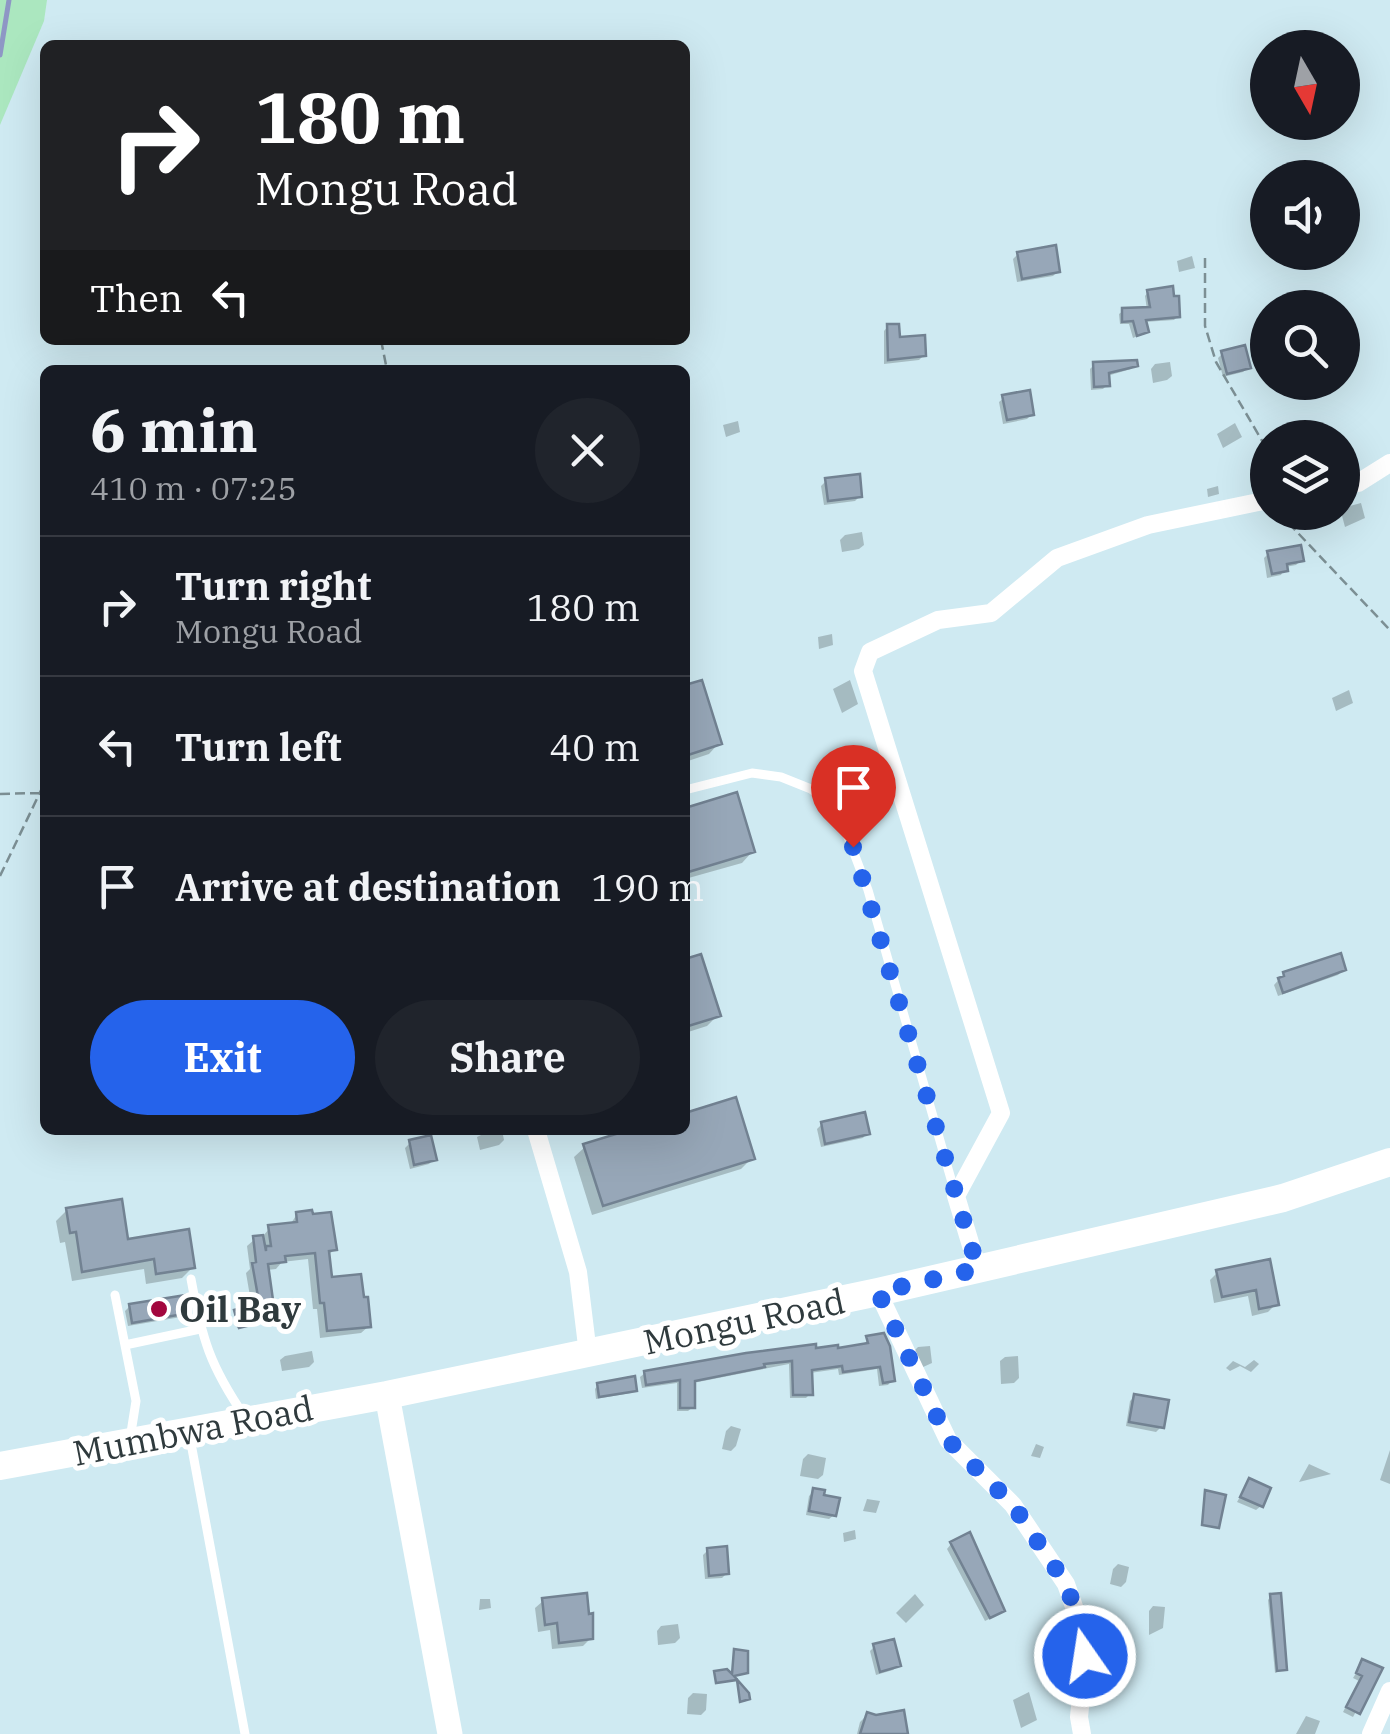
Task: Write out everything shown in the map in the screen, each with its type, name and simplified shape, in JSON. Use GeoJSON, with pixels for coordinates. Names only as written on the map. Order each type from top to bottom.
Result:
{"type":"FeatureCollection","features":[{"type":"Feature","properties":{"kind":"main road","name":"Mongu Road"},"geometry":{"type":"LineString","coordinates":[[386,1394],[978,1269],[1283,1198],[1390,1162]]}},
{"type":"Feature","properties":{"kind":"main road","name":"Mumbwa Road"},"geometry":{"type":"LineString","coordinates":[[0,1466],[386,1394]]}},
{"type":"Feature","properties":{"kind":"main road"},"geometry":{"type":"LineString","coordinates":[[386,1394],[450,1734]]}},
{"type":"Feature","properties":{"kind":"street"},"geometry":{"type":"LineString","coordinates":[[1360,482],[1390,463]]}},
{"type":"Feature","properties":{"kind":"street"},"geometry":{"type":"LineString","coordinates":[[978,1269],[956,1196],[1001,1113],[864,671],[870,652],[938,620],[991,613],[1057,558],[1148,524],[1250,504]]}},
{"type":"Feature","properties":{"kind":"street"},"geometry":{"type":"LineString","coordinates":[[537,1135],[578,1272],[588,1354]]}},
{"type":"Feature","properties":{"kind":"street"},"geometry":{"type":"LineString","coordinates":[[878,1292],[948,1440],[1013,1505],[1066,1584],[1085,1656],[1079,1717],[1082,1734]]}},
{"type":"Feature","properties":{"kind":"street"},"geometry":{"type":"LineString","coordinates":[[1370,1734],[1390,1691]]}},
{"type":"Feature","properties":{"kind":"lane"},"geometry":{"type":"LineString","coordinates":[[690,789],[752,773],[781,777],[811,789],[838,811],[868,890],[956,1196]]}},
{"type":"Feature","properties":{"kind":"lane"},"geometry":{"type":"LineString","coordinates":[[191,1279],[200,1330],[217,1376],[246,1419]]}},
{"type":"Feature","properties":{"kind":"lane"},"geometry":{"type":"LineString","coordinates":[[115,1295],[136,1401],[130,1441]]}},
{"type":"Feature","properties":{"kind":"lane"},"geometry":{"type":"LineString","coordinates":[[125,1345],[200,1330]]}},
{"type":"Feature","properties":{"kind":"lane"},"geometry":{"type":"LineString","coordinates":[[189,1430],[245,1734]]}},
{"type":"Feature","properties":{"kind":"path"},"geometry":{"type":"LineString","coordinates":[[1205,258],[1205,326],[1216,362],[1250,420]]}},
{"type":"Feature","properties":{"kind":"path"},"geometry":{"type":"LineString","coordinates":[[1295,530],[1390,630]]}},
{"type":"Feature","properties":{"kind":"path"},"geometry":{"type":"LineString","coordinates":[[0,794],[40,792],[0,876]]}},
{"type":"Feature","properties":{"kind":"green space"},"geometry":{"type":"Polygon","coordinates":[[[0,0],[47,0],[44,21],[0,125],[0,0]]]}},
{"type":"Feature","properties":{"kind":"building"},"geometry":{"type":"Polygon","coordinates":[[[1056,245],[1060,272],[1022,279],[1017,252],[1056,245]]]}},
{"type":"Feature","properties":{"kind":"building"},"geometry":{"type":"Polygon","coordinates":[[[1173,286],[1174,296],[1179,296],[1180,317],[1146,320],[1149,332],[1137,336],[1133,321],[1122,322],[1122,308],[1150,307],[1147,290],[1173,286]]]}},
{"type":"Feature","properties":{"kind":"building"},"geometry":{"type":"Polygon","coordinates":[[[887,324],[899,324],[900,337],[925,335],[926,356],[888,360],[887,324]]]}},
{"type":"Feature","properties":{"kind":"building"},"geometry":{"type":"Polygon","coordinates":[[[1245,345],[1250,368],[1227,374],[1221,351],[1245,345]]]}},
{"type":"Feature","properties":{"kind":"building"},"geometry":{"type":"Polygon","coordinates":[[[1137,360],[1138,366],[1109,373],[1110,386],[1094,387],[1093,362],[1137,360]]]}},
{"type":"Feature","properties":{"kind":"building"},"geometry":{"type":"Polygon","coordinates":[[[1030,390],[1034,415],[1007,420],[1002,395],[1030,390]]]}},
{"type":"Feature","properties":{"kind":"building"},"geometry":{"type":"Polygon","coordinates":[[[860,474],[862,497],[828,501],[825,478],[860,474]]]}},
{"type":"Feature","properties":{"kind":"building"},"geometry":{"type":"Polygon","coordinates":[[[1301,545],[1304,561],[1287,564],[1288,571],[1272,574],[1267,551],[1301,545]]]}},
{"type":"Feature","properties":{"kind":"building"},"geometry":{"type":"Polygon","coordinates":[[[702,680],[722,744],[690,754],[690,684],[702,680]]]}},
{"type":"Feature","properties":{"kind":"building"},"geometry":{"type":"Polygon","coordinates":[[[737,792],[755,852],[690,872],[690,806],[737,792]]]}},
{"type":"Feature","properties":{"kind":"building"},"geometry":{"type":"Polygon","coordinates":[[[1341,953],[1346,970],[1283,993],[1278,978],[1284,976],[1283,972],[1341,953]]]}},
{"type":"Feature","properties":{"kind":"building"},"geometry":{"type":"Polygon","coordinates":[[[701,954],[721,1016],[690,1025],[690,957],[701,954]]]}},
{"type":"Feature","properties":{"kind":"building"},"geometry":{"type":"Polygon","coordinates":[[[736,1097],[755,1159],[603,1206],[583,1144],[613,1135],[690,1135],[690,1111],[736,1097]]]}},
{"type":"Feature","properties":{"kind":"building"},"geometry":{"type":"Polygon","coordinates":[[[865,1112],[870,1134],[825,1144],[821,1122],[865,1112]]]}},
{"type":"Feature","properties":{"kind":"building"},"geometry":{"type":"Polygon","coordinates":[[[431,1135],[437,1160],[414,1165],[409,1140],[431,1135]]]}},
{"type":"Feature","properties":{"kind":"building"},"geometry":{"type":"Polygon","coordinates":[[[122,1199],[128,1239],[189,1229],[195,1268],[156,1274],[154,1259],[82,1272],[76,1232],[70,1233],[66,1208],[122,1199]]]}},
{"type":"Feature","properties":{"kind":"building"},"geometry":{"type":"Polygon","coordinates":[[[312,1210],[313,1214],[331,1212],[337,1250],[329,1251],[332,1277],[361,1274],[371,1327],[327,1331],[315,1253],[285,1256],[286,1262],[268,1264],[273,1300],[259,1302],[252,1263],[256,1262],[253,1236],[263,1235],[266,1251],[266,1246],[271,1246],[268,1225],[297,1222],[296,1212],[312,1210]]]}},
{"type":"Feature","properties":{"kind":"building"},"geometry":{"type":"Polygon","coordinates":[[[1270,1259],[1279,1305],[1259,1309],[1256,1290],[1222,1297],[1216,1270],[1270,1259]]]}},
{"type":"Feature","properties":{"kind":"building","name":"Oil Bay"},"geometry":{"type":"Polygon","coordinates":[[[186,1295],[189,1313],[132,1323],[129,1304],[186,1295]]]}},
{"type":"Feature","properties":{"kind":"building"},"geometry":{"type":"Polygon","coordinates":[[[264,1303],[266,1321],[239,1328],[234,1310],[264,1303]]]}},
{"type":"Feature","properties":{"kind":"building"},"geometry":{"type":"Polygon","coordinates":[[[884,1333],[895,1381],[883,1383],[880,1367],[843,1372],[842,1366],[812,1370],[813,1395],[793,1395],[792,1361],[764,1364],[765,1367],[695,1381],[695,1408],[680,1408],[680,1380],[646,1385],[644,1371],[816,1344],[816,1348],[838,1348],[868,1343],[866,1336],[884,1333]]]}},
{"type":"Feature","properties":{"kind":"building"},"geometry":{"type":"Polygon","coordinates":[[[635,1376],[637,1391],[599,1397],[597,1383],[635,1376]]]}},
{"type":"Feature","properties":{"kind":"building"},"geometry":{"type":"Polygon","coordinates":[[[1134,1394],[1169,1400],[1164,1428],[1129,1422],[1134,1394]]]}},
{"type":"Feature","properties":{"kind":"building"},"geometry":{"type":"Polygon","coordinates":[[[1249,1478],[1271,1488],[1263,1507],[1240,1497],[1249,1478]]]}},
{"type":"Feature","properties":{"kind":"building"},"geometry":{"type":"Polygon","coordinates":[[[813,1488],[840,1498],[836,1516],[809,1511],[813,1488]]]}},
{"type":"Feature","properties":{"kind":"building"},"geometry":{"type":"Polygon","coordinates":[[[1205,1490],[1226,1495],[1219,1528],[1202,1525],[1205,1490]]]}},
{"type":"Feature","properties":{"kind":"building"},"geometry":{"type":"Polygon","coordinates":[[[970,1532],[1005,1611],[990,1618],[950,1542],[970,1532]]]}},
{"type":"Feature","properties":{"kind":"building"},"geometry":{"type":"Polygon","coordinates":[[[727,1546],[729,1574],[709,1576],[707,1548],[727,1546]]]}},
{"type":"Feature","properties":{"kind":"building"},"geometry":{"type":"Polygon","coordinates":[[[587,1593],[589,1614],[593,1613],[593,1639],[559,1643],[557,1623],[545,1625],[542,1598],[587,1593]]]}},
{"type":"Feature","properties":{"kind":"building"},"geometry":{"type":"Polygon","coordinates":[[[1281,1593],[1287,1670],[1277,1671],[1270,1594],[1281,1593]]]}},
{"type":"Feature","properties":{"kind":"building"},"geometry":{"type":"Polygon","coordinates":[[[894,1639],[901,1666],[880,1672],[873,1644],[894,1639]]]}},
{"type":"Feature","properties":{"kind":"building"},"geometry":{"type":"Polygon","coordinates":[[[734,1649],[748,1651],[748,1673],[734,1676],[749,1693],[750,1699],[740,1702],[737,1680],[716,1683],[714,1671],[727,1669],[732,1674],[734,1649]]]}},
{"type":"Feature","properties":{"kind":"building"},"geometry":{"type":"Polygon","coordinates":[[[1362,1659],[1383,1668],[1360,1714],[1346,1707],[1362,1676],[1356,1673],[1362,1659]]]}},
{"type":"Feature","properties":{"kind":"building"},"geometry":{"type":"Polygon","coordinates":[[[904,1710],[908,1734],[860,1734],[867,1712],[876,1715],[904,1710]]]}},
{"type":"Feature","properties":{"kind":"waterway"},"geometry":{"type":"LineString","coordinates":[[0,55],[9,0]]}},
{"type":"Feature","properties":{"kind":"place","name":"Oil Bay"},"geometry":{"type":"Point","coordinates":[159,1309]}},
{"type":"Feature","properties":{"kind":"route"},"geometry":{"type":"LineString","coordinates":[[853,847],[978,1269],[878,1292],[948,1440],[1013,1505],[1066,1584],[1085,1656]]}}]}
